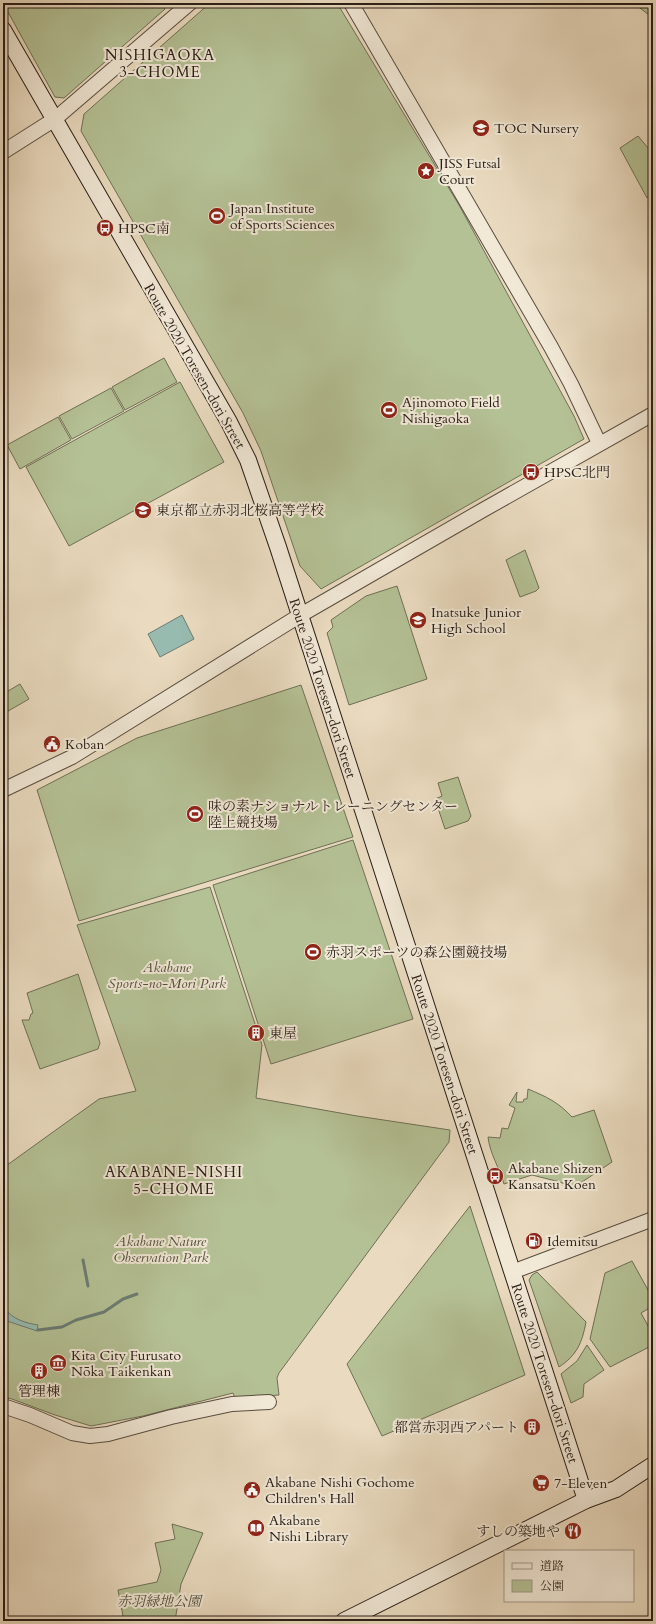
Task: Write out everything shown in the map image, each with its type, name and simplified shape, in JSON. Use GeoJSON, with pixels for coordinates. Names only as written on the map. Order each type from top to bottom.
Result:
{"type":"FeatureCollection","features":[{"type":"Feature","properties":{"kind":"main road","name":"Route 2020 Toresen-dori Street"},"geometry":{"type":"LineString","coordinates":[[3,30],[239,440],[254,478],[586,1500]]}},
{"type":"Feature","properties":{"kind":"main road"},"geometry":{"type":"LineString","coordinates":[[344,1621],[586,1500],[616,1489],[653,1465]]}},
{"type":"Feature","properties":{"kind":"street"},"geometry":{"type":"LineString","coordinates":[[3,152],[55,119],[190,3]]}},
{"type":"Feature","properties":{"kind":"street"},"geometry":{"type":"LineString","coordinates":[[351,3],[551,347],[571,384],[599,443]]}},
{"type":"Feature","properties":{"kind":"street"},"geometry":{"type":"LineString","coordinates":[[3,790],[72,757],[111,734],[156,703],[299,616],[599,443],[653,414]]}},
{"type":"Feature","properties":{"kind":"street"},"geometry":{"type":"LineString","coordinates":[[512,1272],[653,1219]]}},
{"type":"Feature","properties":{"kind":"street"},"geometry":{"type":"LineString","coordinates":[[3,1406],[30,1415],[72,1433],[90,1436],[108,1434],[171,1417],[232,1404],[269,1402]]}},
{"type":"Feature","properties":{"kind":"green space"},"geometry":{"type":"Polygon","coordinates":[[[3,3],[162,3],[165,9],[64,98],[55,97],[3,3]]]}},
{"type":"Feature","properties":{"kind":"green space","name":"Japan Institute of Sports Sciences"},"geometry":{"type":"Polygon","coordinates":[[[210,3],[337,3],[459,205],[574,416],[584,439],[321,589],[300,566],[261,451],[243,413],[81,131],[84,114],[210,3]]]}},
{"type":"Feature","properties":{"kind":"green space"},"geometry":{"type":"Polygon","coordinates":[[[621,3],[653,3],[653,18],[636,5],[633,7],[629,5],[624,8],[621,3]]]}},
{"type":"Feature","properties":{"kind":"green space"},"geometry":{"type":"Polygon","coordinates":[[[638,136],[653,154],[653,178],[650,180],[653,185],[653,193],[647,198],[620,148],[638,136]]]}},
{"type":"Feature","properties":{"kind":"green space"},"geometry":{"type":"Polygon","coordinates":[[[164,358],[177,382],[125,410],[112,387],[164,358]]]}},
{"type":"Feature","properties":{"kind":"green space"},"geometry":{"type":"Polygon","coordinates":[[[180,382],[224,462],[69,546],[26,467],[180,382]]]}},
{"type":"Feature","properties":{"kind":"green space"},"geometry":{"type":"Polygon","coordinates":[[[111,388],[124,411],[72,439],[59,416],[111,388]]]}},
{"type":"Feature","properties":{"kind":"green space"},"geometry":{"type":"Polygon","coordinates":[[[58,417],[71,440],[20,469],[7,445],[58,417]]]}},
{"type":"Feature","properties":{"kind":"green space"},"geometry":{"type":"Polygon","coordinates":[[[525,550],[539,588],[536,591],[520,597],[506,560],[525,550]]]}},
{"type":"Feature","properties":{"kind":"green space"},"geometry":{"type":"Polygon","coordinates":[[[397,586],[427,679],[349,705],[327,633],[333,627],[331,620],[366,596],[397,586]]]}},
{"type":"Feature","properties":{"kind":"green space"},"geometry":{"type":"Polygon","coordinates":[[[20,684],[29,699],[3,714],[3,694],[20,684]]]}},
{"type":"Feature","properties":{"kind":"green space","name":"味の素ナショナルトレーニングセンター 陸上競技場"},"geometry":{"type":"Polygon","coordinates":[[[301,685],[353,837],[79,921],[37,790],[137,738],[301,685]]]}},
{"type":"Feature","properties":{"kind":"green space"},"geometry":{"type":"Polygon","coordinates":[[[458,777],[471,816],[468,821],[445,829],[435,799],[442,796],[438,783],[458,777]]]}},
{"type":"Feature","properties":{"kind":"green space","name":"赤羽スポーツの森公園競技場"},"geometry":{"type":"Polygon","coordinates":[[[353,840],[413,1019],[271,1064],[213,885],[353,840]]]}},
{"type":"Feature","properties":{"kind":"green space","name":"Akabane Nature Observation Park"},"geometry":{"type":"Polygon","coordinates":[[[210,887],[262,1045],[256,1098],[357,1116],[450,1130],[449,1142],[279,1373],[277,1378],[279,1395],[235,1398],[233,1393],[143,1416],[91,1426],[3,1397],[3,1168],[99,1099],[136,1091],[77,925],[210,887]]]}},
{"type":"Feature","properties":{"kind":"green space"},"geometry":{"type":"Polygon","coordinates":[[[78,974],[100,1043],[98,1049],[40,1069],[22,1020],[29,1020],[31,1014],[33,1013],[27,993],[78,974]]]}},
{"type":"Feature","properties":{"kind":"green space"},"geometry":{"type":"Polygon","coordinates":[[[528,1089],[552,1100],[572,1117],[594,1110],[612,1162],[573,1188],[560,1182],[532,1175],[504,1184],[488,1137],[500,1138],[502,1128],[508,1129],[515,1108],[509,1105],[517,1092],[516,1102],[523,1102],[524,1099],[527,1099],[528,1089]]]}},
{"type":"Feature","properties":{"kind":"green space"},"geometry":{"type":"Polygon","coordinates":[[[470,1206],[525,1375],[382,1436],[347,1364],[470,1206]]]}},
{"type":"Feature","properties":{"kind":"green space"},"geometry":{"type":"Polygon","coordinates":[[[632,1261],[653,1299],[653,1306],[641,1313],[653,1335],[653,1345],[610,1367],[590,1339],[605,1273],[632,1261]]]}},
{"type":"Feature","properties":{"kind":"green space"},"geometry":{"type":"Polygon","coordinates":[[[537,1272],[586,1322],[583,1336],[578,1348],[570,1358],[559,1367],[529,1280],[532,1275],[537,1272]]]}},
{"type":"Feature","properties":{"kind":"green space"},"geometry":{"type":"Polygon","coordinates":[[[587,1345],[604,1370],[584,1384],[583,1397],[571,1403],[561,1374],[577,1361],[587,1345]]]}},
{"type":"Feature","properties":{"kind":"green space","name":"赤羽緑地公園"},"geometry":{"type":"Polygon","coordinates":[[[172,1524],[203,1533],[181,1584],[175,1621],[124,1621],[118,1590],[157,1582],[161,1570],[155,1543],[175,1539],[172,1524]]]}},
{"type":"Feature","properties":{"kind":"water"},"geometry":{"type":"Polygon","coordinates":[[[182,615],[194,639],[160,657],[148,634],[182,615]]]}},
{"type":"Feature","properties":{"kind":"water"},"geometry":{"type":"Polygon","coordinates":[[[3,1298],[8,1303],[5,1309],[8,1312],[20,1320],[38,1325],[37,1331],[3,1321],[3,1298]]]}},
{"type":"Feature","properties":{"kind":"waterway"},"geometry":{"type":"LineString","coordinates":[[83,1260],[88,1286]]}},
{"type":"Feature","properties":{"kind":"waterway"},"geometry":{"type":"LineString","coordinates":[[38,1330],[62,1327],[76,1320],[104,1312],[123,1299],[137,1294]]}},
{"type":"Feature","properties":{"kind":"place","name":"TOC Nursery"},"geometry":{"type":"Point","coordinates":[481,128]}},
{"type":"Feature","properties":{"kind":"place","name":"JISS Futsal Court"},"geometry":{"type":"Point","coordinates":[426,171]}},
{"type":"Feature","properties":{"kind":"place","name":"Japan Institute of Sports Sciences"},"geometry":{"type":"Point","coordinates":[217,216]}},
{"type":"Feature","properties":{"kind":"place","name":"HPSC南"},"geometry":{"type":"Point","coordinates":[105,228]}},
{"type":"Feature","properties":{"kind":"place","name":"Ajinomoto Field Nishigaoka"},"geometry":{"type":"Point","coordinates":[389,410]}},
{"type":"Feature","properties":{"kind":"place","name":"HPSC北門"},"geometry":{"type":"Point","coordinates":[531,472]}},
{"type":"Feature","properties":{"kind":"place","name":"東京都立赤羽北桜高等学校"},"geometry":{"type":"Point","coordinates":[143,510]}},
{"type":"Feature","properties":{"kind":"place","name":"Inatsuke Junior High School"},"geometry":{"type":"Point","coordinates":[418,620]}},
{"type":"Feature","properties":{"kind":"place","name":"Koban"},"geometry":{"type":"Point","coordinates":[52,744]}},
{"type":"Feature","properties":{"kind":"place","name":"味の素ナショナルトレーニングセンター 陸上競技場"},"geometry":{"type":"Point","coordinates":[195,814]}},
{"type":"Feature","properties":{"kind":"place","name":"赤羽スポーツの森公園競技場"},"geometry":{"type":"Point","coordinates":[313,952]}},
{"type":"Feature","properties":{"kind":"place","name":"東屋"},"geometry":{"type":"Point","coordinates":[256,1033]}},
{"type":"Feature","properties":{"kind":"place","name":"Akabane Shizen Kansatsu Koen"},"geometry":{"type":"Point","coordinates":[495,1176]}},
{"type":"Feature","properties":{"kind":"place","name":"Idemitsu"},"geometry":{"type":"Point","coordinates":[534,1241]}},
{"type":"Feature","properties":{"kind":"place","name":"Kita City Furusato Nōka Taikenkan"},"geometry":{"type":"Point","coordinates":[58,1363]}},
{"type":"Feature","properties":{"kind":"place","name":"管理棟"},"geometry":{"type":"Point","coordinates":[39,1371]}},
{"type":"Feature","properties":{"kind":"place","name":"都営赤羽西アパート"},"geometry":{"type":"Point","coordinates":[532,1427]}},
{"type":"Feature","properties":{"kind":"place","name":"7-Eleven"},"geometry":{"type":"Point","coordinates":[541,1483]}},
{"type":"Feature","properties":{"kind":"place","name":"Akabane Nishi Gochome Children's Hall"},"geometry":{"type":"Point","coordinates":[252,1490]}},
{"type":"Feature","properties":{"kind":"place","name":"Akabane Nishi Library"},"geometry":{"type":"Point","coordinates":[256,1528]}},
{"type":"Feature","properties":{"kind":"place","name":"すしの築地や"},"geometry":{"type":"Point","coordinates":[573,1531]}},
{"type":"Feature","properties":{"kind":"district","name":"NISHIGAOKA 3-CHOME"},"geometry":{"type":"Point","coordinates":[160,64]}},
{"type":"Feature","properties":{"kind":"district","name":"AKABANE-NISHI 5-CHOME"},"geometry":{"type":"Point","coordinates":[174,1180]}},
{"type":"Feature","properties":{"kind":"park label","name":"Akabane Sports-no-Mori Park"},"geometry":{"type":"Point","coordinates":[167,976]}}]}
